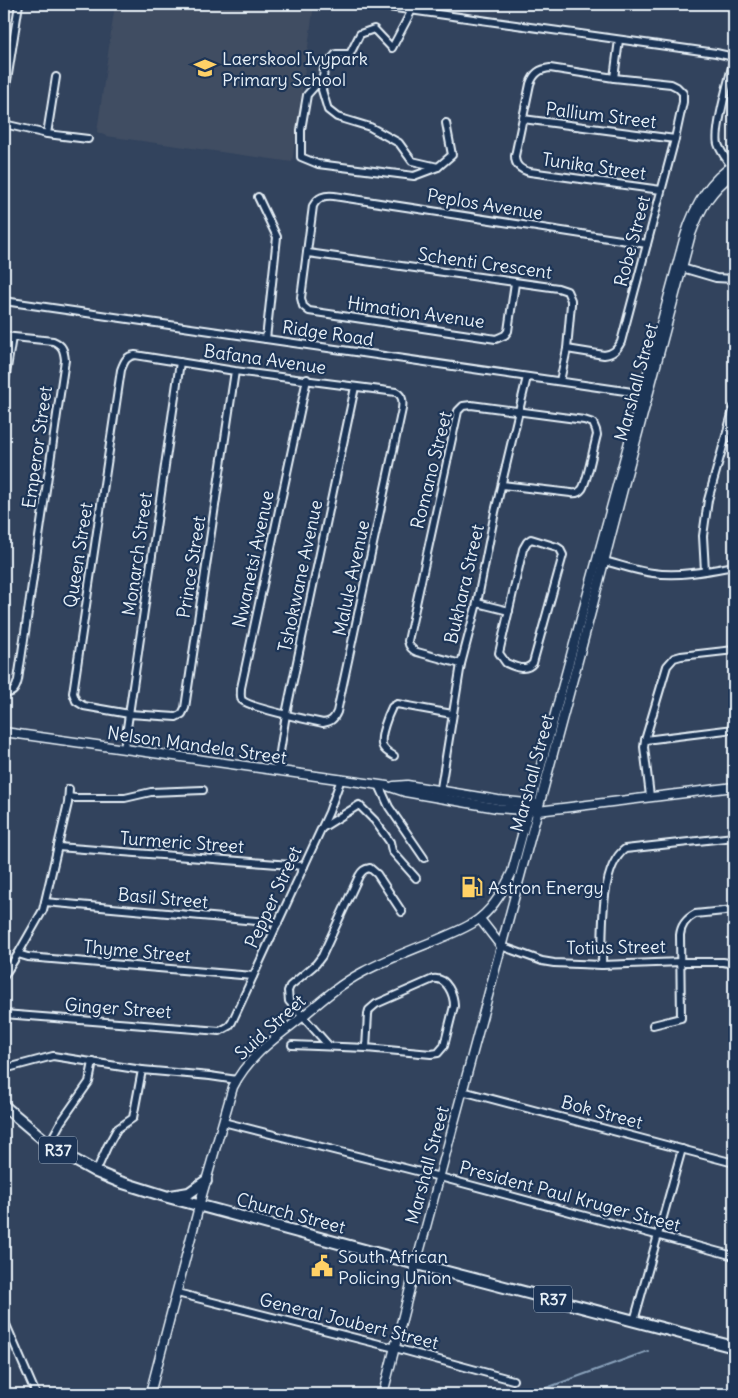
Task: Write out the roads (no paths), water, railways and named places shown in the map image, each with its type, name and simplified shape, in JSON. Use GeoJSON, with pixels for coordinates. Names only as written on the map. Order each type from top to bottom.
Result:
{"type":"FeatureCollection","features":[{"type":"Feature","properties":{"kind":"main road","name":"Church Street"},"geometry":{"type":"LineString","coordinates":[[4,1106],[49,1144],[96,1172],[120,1182],[199,1206],[734,1347]]}},
{"type":"Feature","properties":{"kind":"main road"},"geometry":{"type":"LineString","coordinates":[[168,1197],[189,1193],[206,1181]]}},
{"type":"Feature","properties":{"kind":"street"},"geometry":{"type":"LineString","coordinates":[[4,100],[6,71],[19,4]]}},
{"type":"Feature","properties":{"kind":"street"},"geometry":{"type":"LineString","coordinates":[[367,4],[415,8],[716,53],[734,58],[717,134],[720,148],[733,169]]}},
{"type":"Feature","properties":{"kind":"street"},"geometry":{"type":"LineString","coordinates":[[415,8],[392,48],[374,29],[360,34],[350,54],[336,54],[324,68],[322,90],[328,110],[338,117],[370,127],[399,143],[412,161],[438,167]]}},
{"type":"Feature","properties":{"kind":"street"},"geometry":{"type":"LineString","coordinates":[[523,120],[530,84],[532,78],[539,71],[550,68],[614,78],[619,40]]}},
{"type":"Feature","properties":{"kind":"street"},"geometry":{"type":"LineString","coordinates":[[47,134],[56,77]]}},
{"type":"Feature","properties":{"kind":"street"},"geometry":{"type":"LineString","coordinates":[[323,77],[307,95],[301,130],[301,157],[318,164],[414,176],[438,167],[452,155],[446,123]]}},
{"type":"Feature","properties":{"kind":"street","name":"Robe Street"},"geometry":{"type":"LineString","coordinates":[[567,349],[604,355],[613,353],[618,349],[675,139],[683,102],[683,93],[672,84],[614,78]]}},
{"type":"Feature","properties":{"kind":"street","name":"Pallium Street"},"geometry":{"type":"LineString","coordinates":[[523,120],[675,139]]}},
{"type":"Feature","properties":{"kind":"street","name":"Tunika Street"},"geometry":{"type":"LineString","coordinates":[[523,120],[515,156],[516,164],[524,171],[661,190]]}},
{"type":"Feature","properties":{"kind":"street"},"geometry":{"type":"LineString","coordinates":[[4,124],[47,134],[88,139]]}},
{"type":"Feature","properties":{"kind":"street","name":"Marshall Street"},"geometry":{"type":"LineString","coordinates":[[645,394],[691,234],[703,207],[733,169]]}},
{"type":"Feature","properties":{"kind":"street","name":"Marshall Street"},"geometry":{"type":"LineString","coordinates":[[530,807],[601,560],[690,221],[702,197],[714,182],[733,169]]}},
{"type":"Feature","properties":{"kind":"street","name":"Peplos Avenue"},"geometry":{"type":"LineString","coordinates":[[308,253],[313,206],[318,198],[325,196],[647,244]]}},
{"type":"Feature","properties":{"kind":"street"},"geometry":{"type":"LineString","coordinates":[[258,197],[277,237],[266,339]]}},
{"type":"Feature","properties":{"kind":"street","name":"Schenti Crescent"},"geometry":{"type":"LineString","coordinates":[[308,253],[558,288],[567,291],[571,300],[567,349],[560,382]]}},
{"type":"Feature","properties":{"kind":"street","name":"Himation Avenue"},"geometry":{"type":"LineString","coordinates":[[308,253],[301,298],[303,306],[309,311],[496,339],[506,335],[508,332],[515,283]]}},
{"type":"Feature","properties":{"kind":"street"},"geometry":{"type":"LineString","coordinates":[[682,268],[716,278],[734,279]]}},
{"type":"Feature","properties":{"kind":"street","name":"Ridge Road"},"geometry":{"type":"LineString","coordinates":[[4,301],[645,394]]}},
{"type":"Feature","properties":{"kind":"street"},"geometry":{"type":"LineString","coordinates":[[4,336],[12,337],[4,388]]}},
{"type":"Feature","properties":{"kind":"street","name":"Emperor Street"},"geometry":{"type":"LineString","coordinates":[[4,693],[13,692],[17,687],[65,360],[61,345],[53,341],[12,337]]}},
{"type":"Feature","properties":{"kind":"street","name":"Bafana Avenue"},"geometry":{"type":"LineString","coordinates":[[126,358],[130,355],[135,355],[400,394]]}},
{"type":"Feature","properties":{"kind":"street","name":"Queen Street"},"geometry":{"type":"LineString","coordinates":[[126,358],[121,370],[73,693],[76,701],[84,706],[129,714]]}},
{"type":"Feature","properties":{"kind":"street","name":"Monarch Street"},"geometry":{"type":"LineString","coordinates":[[124,749],[180,362]]}},
{"type":"Feature","properties":{"kind":"street","name":"Prince Street"},"geometry":{"type":"LineString","coordinates":[[129,714],[176,718],[182,714],[185,708],[236,371]]}},
{"type":"Feature","properties":{"kind":"street","name":"Bukhara Street"},"geometry":{"type":"LineString","coordinates":[[440,795],[461,664],[477,603],[495,512],[527,377]]}},
{"type":"Feature","properties":{"kind":"street","name":"Nwanetsi Avenue"},"geometry":{"type":"LineString","coordinates":[[286,714],[252,705],[242,700],[241,688],[307,380]]}},
{"type":"Feature","properties":{"kind":"street","name":"Tshokwane Avenue"},"geometry":{"type":"LineString","coordinates":[[278,772],[286,714],[355,387]]}},
{"type":"Feature","properties":{"kind":"street","name":"Malule Avenue"},"geometry":{"type":"LineString","coordinates":[[286,714],[323,723],[329,722],[337,712],[402,409],[403,398],[400,394]]}},
{"type":"Feature","properties":{"kind":"street","name":"Romano Street"},"geometry":{"type":"LineString","coordinates":[[461,664],[417,652],[411,649],[408,641],[458,411],[466,405],[590,421],[593,423],[596,435],[584,484],[576,494],[502,485]]}},
{"type":"Feature","properties":{"kind":"street"},"geometry":{"type":"LineString","coordinates":[[705,571],[703,536],[708,500],[734,407]]}},
{"type":"Feature","properties":{"kind":"street"},"geometry":{"type":"LineString","coordinates":[[531,539],[560,549],[563,556],[533,664],[527,668],[506,663],[499,653],[509,610],[525,545],[531,539]]}},
{"type":"Feature","properties":{"kind":"street"},"geometry":{"type":"LineString","coordinates":[[601,560],[655,574],[705,571],[734,566]]}},
{"type":"Feature","properties":{"kind":"street","name":"Marshall Street"},"geometry":{"type":"LineString","coordinates":[[383,1394],[462,1090],[592,612],[601,560]]}},
{"type":"Feature","properties":{"kind":"street"},"geometry":{"type":"LineString","coordinates":[[477,603],[509,610]]}},
{"type":"Feature","properties":{"kind":"street"},"geometry":{"type":"LineString","coordinates":[[650,796],[644,748],[665,669],[674,658],[681,656],[734,650]]}},
{"type":"Feature","properties":{"kind":"street"},"geometry":{"type":"LineString","coordinates":[[394,756],[382,744],[383,734],[392,707],[397,704],[452,714]]}},
{"type":"Feature","properties":{"kind":"street"},"geometry":{"type":"LineString","coordinates":[[645,740],[734,729]]}},
{"type":"Feature","properties":{"kind":"street","name":"Nelson Mandela Street"},"geometry":{"type":"LineString","coordinates":[[4,732],[278,772],[341,779],[387,786],[405,792],[539,808],[734,786]]}},
{"type":"Feature","properties":{"kind":"street","name":"Pepper Street"},"geometry":{"type":"LineString","coordinates":[[229,1026],[329,812],[341,779]]}},
{"type":"Feature","properties":{"kind":"street"},"geometry":{"type":"LineString","coordinates":[[378,785],[389,807],[424,858]]}},
{"type":"Feature","properties":{"kind":"street"},"geometry":{"type":"LineString","coordinates":[[4,976],[40,916],[45,902],[69,793],[75,798],[125,798],[150,792],[204,790]]}},
{"type":"Feature","properties":{"kind":"street"},"geometry":{"type":"LineString","coordinates":[[321,829],[359,805],[375,821],[390,842],[392,851],[416,878]]}},
{"type":"Feature","properties":{"kind":"street","name":"Suid Street"},"geometry":{"type":"LineString","coordinates":[[151,1392],[206,1181],[223,1122],[237,1080],[242,1072],[254,1056],[342,984],[363,972],[480,919],[502,892],[512,872],[530,807]]}},
{"type":"Feature","properties":{"kind":"street"},"geometry":{"type":"LineString","coordinates":[[602,965],[604,900],[613,863],[621,852],[625,849],[734,837]]}},
{"type":"Feature","properties":{"kind":"street","name":"Turmeric Street"},"geometry":{"type":"LineString","coordinates":[[58,847],[304,866]]}},
{"type":"Feature","properties":{"kind":"street"},"geometry":{"type":"LineString","coordinates":[[329,1046],[289,1000],[288,991],[290,986],[316,964],[322,956],[362,871],[366,868],[374,871],[402,912]]}},
{"type":"Feature","properties":{"kind":"street","name":"Basil Street"},"geometry":{"type":"LineString","coordinates":[[45,902],[278,923]]}},
{"type":"Feature","properties":{"kind":"street"},"geometry":{"type":"LineString","coordinates":[[653,1026],[680,1018],[681,930],[683,925],[694,914],[734,910]]}},
{"type":"Feature","properties":{"kind":"street"},"geometry":{"type":"LineString","coordinates":[[480,919],[501,946]]}},
{"type":"Feature","properties":{"kind":"street","name":"Totius Street"},"geometry":{"type":"LineString","coordinates":[[501,946],[542,961],[554,963],[602,965],[723,962],[734,964]]}},
{"type":"Feature","properties":{"kind":"street","name":"Thyme Street"},"geometry":{"type":"LineString","coordinates":[[18,954],[28,957],[253,976]]}},
{"type":"Feature","properties":{"kind":"street"},"geometry":{"type":"LineString","coordinates":[[292,1044],[438,1053],[444,1046],[455,1004],[445,982],[437,978],[433,979],[371,1007],[368,1014],[366,1048]]}},
{"type":"Feature","properties":{"kind":"street","name":"Ginger Street"},"geometry":{"type":"LineString","coordinates":[[4,1014],[220,1031],[229,1026]]}},
{"type":"Feature","properties":{"kind":"street"},"geometry":{"type":"LineString","coordinates":[[4,1069],[53,1056],[142,1070],[237,1080]]}},
{"type":"Feature","properties":{"kind":"street"},"geometry":{"type":"LineString","coordinates":[[49,1144],[61,1122],[89,1082],[93,1062]]}},
{"type":"Feature","properties":{"kind":"street"},"geometry":{"type":"LineString","coordinates":[[96,1172],[117,1129],[133,1118],[142,1070]]}},
{"type":"Feature","properties":{"kind":"street","name":"Bok Street"},"geometry":{"type":"LineString","coordinates":[[462,1090],[734,1163]]}},
{"type":"Feature","properties":{"kind":"street","name":"President Paul Kruger Street"},"geometry":{"type":"LineString","coordinates":[[223,1122],[440,1177],[734,1256]]}},
{"type":"Feature","properties":{"kind":"street"},"geometry":{"type":"LineString","coordinates":[[634,1321],[682,1149]]}},
{"type":"Feature","properties":{"kind":"street","name":"General Joubert Street"},"geometry":{"type":"LineString","coordinates":[[177,1293],[513,1380]]}},
{"type":"Feature","properties":{"kind":"street"},"geometry":{"type":"LineString","coordinates":[[4,1320],[36,1394]]}},
{"type":"Feature","properties":{"kind":"waterway"},"geometry":{"type":"LineString","coordinates":[[530,1394],[648,1351]]}},
{"type":"Feature","properties":{"kind":"place","name":"Laerskool Ivypark Primary School"},"geometry":{"type":"Point","coordinates":[205,68]}},
{"type":"Feature","properties":{"kind":"place","name":"Astron Energy"},"geometry":{"type":"Point","coordinates":[472,887]}},
{"type":"Feature","properties":{"kind":"place","name":"South African Policing Union"},"geometry":{"type":"Point","coordinates":[322,1266]}}]}
